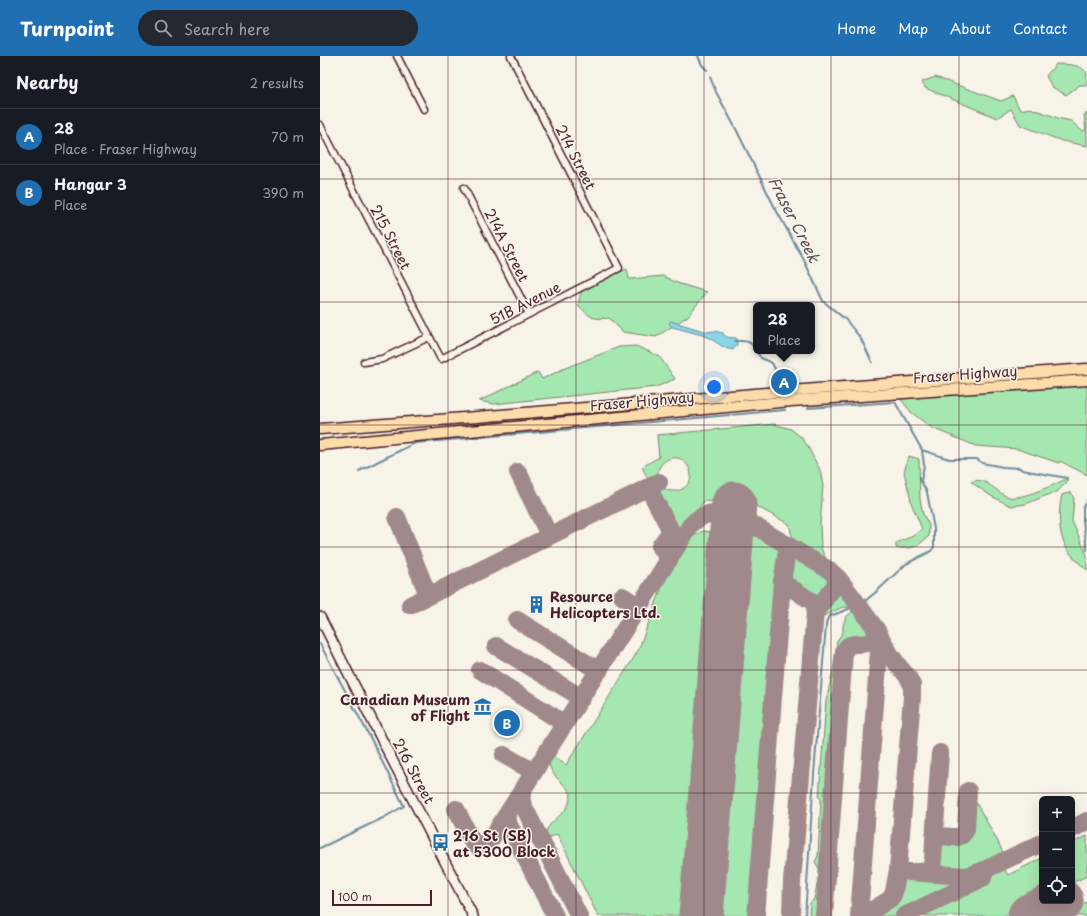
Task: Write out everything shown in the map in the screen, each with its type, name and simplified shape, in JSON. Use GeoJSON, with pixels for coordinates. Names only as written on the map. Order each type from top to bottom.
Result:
{"type":"FeatureCollection","features":[{"type":"Feature","properties":{"kind":"main road","name":"Fraser Highway"},"geometry":{"type":"LineString","coordinates":[[320,429],[790,391],[1087,369]]}},
{"type":"Feature","properties":{"kind":"main road","name":"Fraser Highway"},"geometry":{"type":"LineString","coordinates":[[320,445],[791,401],[1087,380]]}},
{"type":"Feature","properties":{"kind":"main road","name":"216 Street"},"geometry":{"type":"LineString","coordinates":[[320,617],[388,753],[473,916]]}},
{"type":"Feature","properties":{"kind":"street"},"geometry":{"type":"LineString","coordinates":[[397,56],[424,109]]}},
{"type":"Feature","properties":{"kind":"street","name":"214 Street"},"geometry":{"type":"LineString","coordinates":[[511,56],[619,268]]}},
{"type":"Feature","properties":{"kind":"street","name":"215 Street"},"geometry":{"type":"LineString","coordinates":[[320,125],[441,359]]}},
{"type":"Feature","properties":{"kind":"street","name":"214A Street"},"geometry":{"type":"LineString","coordinates":[[464,188],[529,314]]}},
{"type":"Feature","properties":{"kind":"street","name":"51B Avenue"},"geometry":{"type":"LineString","coordinates":[[441,359],[619,268]]}},
{"type":"Feature","properties":{"kind":"street"},"geometry":{"type":"LineString","coordinates":[[364,362],[382,359],[430,337]]}},
{"type":"Feature","properties":{"kind":"green space"},"geometry":{"type":"Polygon","coordinates":[[[1056,64],[1074,65],[1083,69],[1087,75],[1087,85],[1080,85],[1066,95],[1052,87],[1046,76],[1056,64]]]}},
{"type":"Feature","properties":{"kind":"green space"},"geometry":{"type":"Polygon","coordinates":[[[935,77],[1001,101],[1013,96],[1020,110],[1030,108],[1071,121],[1082,131],[1086,130],[1084,115],[1087,113],[1087,146],[1062,141],[1020,125],[1011,109],[997,118],[925,88],[922,82],[935,77]]]}},
{"type":"Feature","properties":{"kind":"green space"},"geometry":{"type":"Polygon","coordinates":[[[627,269],[629,279],[663,276],[677,283],[707,292],[688,316],[656,337],[623,332],[609,318],[592,317],[578,305],[581,292],[627,269]]]}},
{"type":"Feature","properties":{"kind":"green space"},"geometry":{"type":"Polygon","coordinates":[[[636,346],[659,356],[675,379],[656,387],[494,404],[479,401],[538,372],[542,379],[565,368],[619,347],[636,346]]]}},
{"type":"Feature","properties":{"kind":"green space"},"geometry":{"type":"Polygon","coordinates":[[[1087,380],[1087,475],[1060,461],[1059,463],[1017,449],[976,446],[932,428],[912,413],[898,396],[1087,380]]]}},
{"type":"Feature","properties":{"kind":"green space"},"geometry":{"type":"Polygon","coordinates":[[[774,424],[791,429],[801,437],[807,445],[820,470],[823,486],[820,525],[821,548],[828,564],[794,545],[789,524],[754,505],[704,501],[681,534],[676,532],[655,489],[661,486],[667,490],[673,491],[684,488],[691,478],[691,472],[688,466],[679,458],[668,459],[663,462],[660,467],[658,479],[650,483],[642,467],[659,457],[657,435],[774,424]]]}},
{"type":"Feature","properties":{"kind":"green space"},"geometry":{"type":"Polygon","coordinates":[[[909,456],[919,459],[920,499],[923,514],[929,525],[929,536],[917,546],[896,548],[896,543],[913,536],[922,529],[912,505],[904,472],[909,456]]]}},
{"type":"Feature","properties":{"kind":"green space"},"geometry":{"type":"Polygon","coordinates":[[[1067,479],[1067,482],[1057,492],[1026,504],[1011,506],[991,496],[971,482],[976,480],[981,481],[990,485],[1004,495],[1015,497],[1030,494],[1067,479]]]}},
{"type":"Feature","properties":{"kind":"green space"},"geometry":{"type":"Polygon","coordinates":[[[1071,492],[1074,499],[1072,521],[1087,555],[1087,570],[1070,553],[1061,535],[1059,515],[1062,495],[1071,492]]]}},
{"type":"Feature","properties":{"kind":"green space"},"geometry":{"type":"Polygon","coordinates":[[[703,531],[713,532],[720,540],[690,916],[598,916],[557,834],[547,839],[546,834],[549,826],[566,809],[569,804],[571,794],[552,772],[549,762],[553,756],[566,765],[638,651],[666,576],[691,537],[703,531]]]}},
{"type":"Feature","properties":{"kind":"green space"},"geometry":{"type":"Polygon","coordinates":[[[752,534],[759,534],[763,536],[781,546],[782,549],[753,916],[712,916],[743,543],[752,534]]]}},
{"type":"Feature","properties":{"kind":"green space"},"geometry":{"type":"Polygon","coordinates":[[[792,552],[830,576],[830,587],[824,595],[816,596],[789,579],[790,554],[792,552]]]}},
{"type":"Feature","properties":{"kind":"green space"},"geometry":{"type":"Polygon","coordinates":[[[840,589],[848,597],[869,626],[871,636],[866,640],[849,643],[842,650],[822,916],[809,916],[810,903],[814,899],[820,870],[815,862],[818,856],[821,799],[819,797],[826,701],[833,671],[837,641],[843,632],[843,625],[846,617],[852,612],[851,608],[843,607],[824,616],[824,606],[840,589]]]}},
{"type":"Feature","properties":{"kind":"green space"},"geometry":{"type":"Polygon","coordinates":[[[974,799],[1005,857],[968,873],[936,871],[939,839],[961,840],[966,838],[973,829],[974,799]]]}},
{"type":"Feature","properties":{"kind":"green space"},"geometry":{"type":"Polygon","coordinates":[[[1087,836],[1087,876],[1075,882],[1075,868],[1075,842],[1087,836]]]}},
{"type":"Feature","properties":{"kind":"green space"},"geometry":{"type":"Polygon","coordinates":[[[1039,860],[1039,898],[1003,916],[871,916],[896,900],[901,878],[905,875],[970,879],[1002,865],[1008,875],[1039,860]]]}},
{"type":"Feature","properties":{"kind":"green space"},"geometry":{"type":"Polygon","coordinates":[[[1087,902],[1087,916],[1058,916],[1087,902]]]}},
{"type":"Feature","properties":{"kind":"water"},"geometry":{"type":"Polygon","coordinates":[[[671,321],[707,332],[714,331],[723,333],[727,337],[736,338],[737,345],[733,350],[725,348],[702,335],[672,327],[669,323],[671,321]]]}},
{"type":"Feature","properties":{"kind":"waterway","name":"Fraser Creek"},"geometry":{"type":"LineString","coordinates":[[698,56],[702,65],[707,70]]}},
{"type":"Feature","properties":{"kind":"waterway","name":"Fraser Creek"},"geometry":{"type":"LineString","coordinates":[[710,77],[716,92],[775,208],[804,260],[823,301],[846,320],[861,339],[872,362]]}},
{"type":"Feature","properties":{"kind":"waterway"},"geometry":{"type":"LineString","coordinates":[[735,341],[747,342],[753,346]]}},
{"type":"Feature","properties":{"kind":"waterway"},"geometry":{"type":"LineString","coordinates":[[758,354],[761,358],[772,363],[776,371]]}},
{"type":"Feature","properties":{"kind":"waterway","name":"Fraser Creek"},"geometry":{"type":"LineString","coordinates":[[808,408],[895,402],[922,450],[949,459],[977,459],[982,463],[1003,467],[1020,468],[1022,470],[1067,478]]}},
{"type":"Feature","properties":{"kind":"waterway"},"geometry":{"type":"LineString","coordinates":[[359,471],[415,443],[785,410]]}},
{"type":"Feature","properties":{"kind":"waterway"},"geometry":{"type":"LineString","coordinates":[[865,601],[906,564],[931,551],[934,547],[934,529],[927,492],[921,481],[924,465],[922,450]]}},
{"type":"Feature","properties":{"kind":"waterway","name":"Fraser Creek"},"geometry":{"type":"LineString","coordinates":[[1087,500],[1083,507],[1083,520],[1087,550]]}},
{"type":"Feature","properties":{"kind":"waterway"},"geometry":{"type":"LineString","coordinates":[[805,916],[814,774],[826,625],[830,616],[849,609]]}},
{"type":"Feature","properties":{"kind":"waterway"},"geometry":{"type":"LineString","coordinates":[[320,644],[371,739],[404,806],[383,818],[320,848]]}},
{"type":"Feature","properties":{"kind":"taxiway"},"geometry":{"type":"LineString","coordinates":[[518,472],[549,535]]}},
{"type":"Feature","properties":{"kind":"taxiway"},"geometry":{"type":"LineString","coordinates":[[410,605],[659,482]]}},
{"type":"Feature","properties":{"kind":"taxiway"},"geometry":{"type":"LineString","coordinates":[[644,489],[649,489],[671,531],[660,546],[669,560]]}},
{"type":"Feature","properties":{"kind":"taxiway"},"geometry":{"type":"LineString","coordinates":[[456,809],[473,843],[479,846],[491,839],[690,526],[698,519],[714,513],[724,516],[730,525],[732,533]]}},
{"type":"Feature","properties":{"kind":"taxiway"},"geometry":{"type":"LineString","coordinates":[[397,517],[428,595]]}},
{"type":"Feature","properties":{"kind":"taxiway"},"geometry":{"type":"LineString","coordinates":[[732,533],[737,524],[745,522],[750,523],[829,570],[838,578],[876,629],[890,654],[908,677],[912,685],[898,870],[894,891],[890,899],[863,916]]}},
{"type":"Feature","properties":{"kind":"taxiway"},"geometry":{"type":"LineString","coordinates":[[756,916],[782,582],[788,545]]}},
{"type":"Feature","properties":{"kind":"taxiway"},"geometry":{"type":"LineString","coordinates":[[791,916],[792,881],[815,612],[834,587],[837,578]]}},
{"type":"Feature","properties":{"kind":"taxiway"},"geometry":{"type":"LineString","coordinates":[[782,582],[819,606]]}},
{"type":"Feature","properties":{"kind":"taxiway"},"geometry":{"type":"LineString","coordinates":[[622,596],[640,607]]}},
{"type":"Feature","properties":{"kind":"taxiway"},"geometry":{"type":"LineString","coordinates":[[517,620],[599,671]]}},
{"type":"Feature","properties":{"kind":"taxiway"},"geometry":{"type":"LineString","coordinates":[[824,916],[844,653],[847,647],[851,645],[871,641],[875,637],[876,629]]}},
{"type":"Feature","properties":{"kind":"taxiway"},"geometry":{"type":"LineString","coordinates":[[859,916],[879,636]]}},
{"type":"Feature","properties":{"kind":"taxiway"},"geometry":{"type":"LineString","coordinates":[[496,646],[582,698]]}},
{"type":"Feature","properties":{"kind":"taxiway"},"geometry":{"type":"LineString","coordinates":[[480,670],[565,724]]}},
{"type":"Feature","properties":{"kind":"taxiway"},"geometry":{"type":"LineString","coordinates":[[934,841],[940,753]]}},
{"type":"Feature","properties":{"kind":"taxiway"},"geometry":{"type":"LineString","coordinates":[[504,755],[534,772]]}},
{"type":"Feature","properties":{"kind":"taxiway"},"geometry":{"type":"LineString","coordinates":[[523,791],[521,798],[523,805],[579,916]]}},
{"type":"Feature","properties":{"kind":"taxiway"},"geometry":{"type":"LineString","coordinates":[[914,872],[927,871],[930,869],[933,858],[934,841],[937,838],[942,836],[955,837],[963,834],[966,829],[968,791]]}},
{"type":"Feature","properties":{"kind":"taxiway"},"geometry":{"type":"LineString","coordinates":[[505,817],[555,916]]}},
{"type":"Feature","properties":{"kind":"taxiway"},"geometry":{"type":"LineString","coordinates":[[1075,827],[1087,821]]}},
{"type":"Feature","properties":{"kind":"taxiway"},"geometry":{"type":"LineString","coordinates":[[909,872],[964,876],[969,875],[980,872],[1039,844]]}},
{"type":"Feature","properties":{"kind":"taxiway"},"geometry":{"type":"LineString","coordinates":[[904,916],[983,878]]}},
{"type":"Feature","properties":{"kind":"runway"},"geometry":{"type":"LineString","coordinates":[[701,916],[734,504]]}},
{"type":"Feature","properties":{"kind":"runway"},"geometry":{"type":"LineString","coordinates":[[1030,916],[1055,904]]}},
{"type":"Feature","properties":{"kind":"place","name":"28"},"geometry":{"type":"Point","coordinates":[784,382]}},
{"type":"Feature","properties":{"kind":"place","name":"Resource Helicopters Ltd."},"geometry":{"type":"Point","coordinates":[537,604]}},
{"type":"Feature","properties":{"kind":"place","name":"Canadian Museum of Flight"},"geometry":{"type":"Point","coordinates":[483,707]}},
{"type":"Feature","properties":{"kind":"place","name":"Hangar 3"},"geometry":{"type":"Point","coordinates":[507,723]}},
{"type":"Feature","properties":{"kind":"place","name":"216 St (SB) at 5300 Block"},"geometry":{"type":"Point","coordinates":[440,843]}}]}
